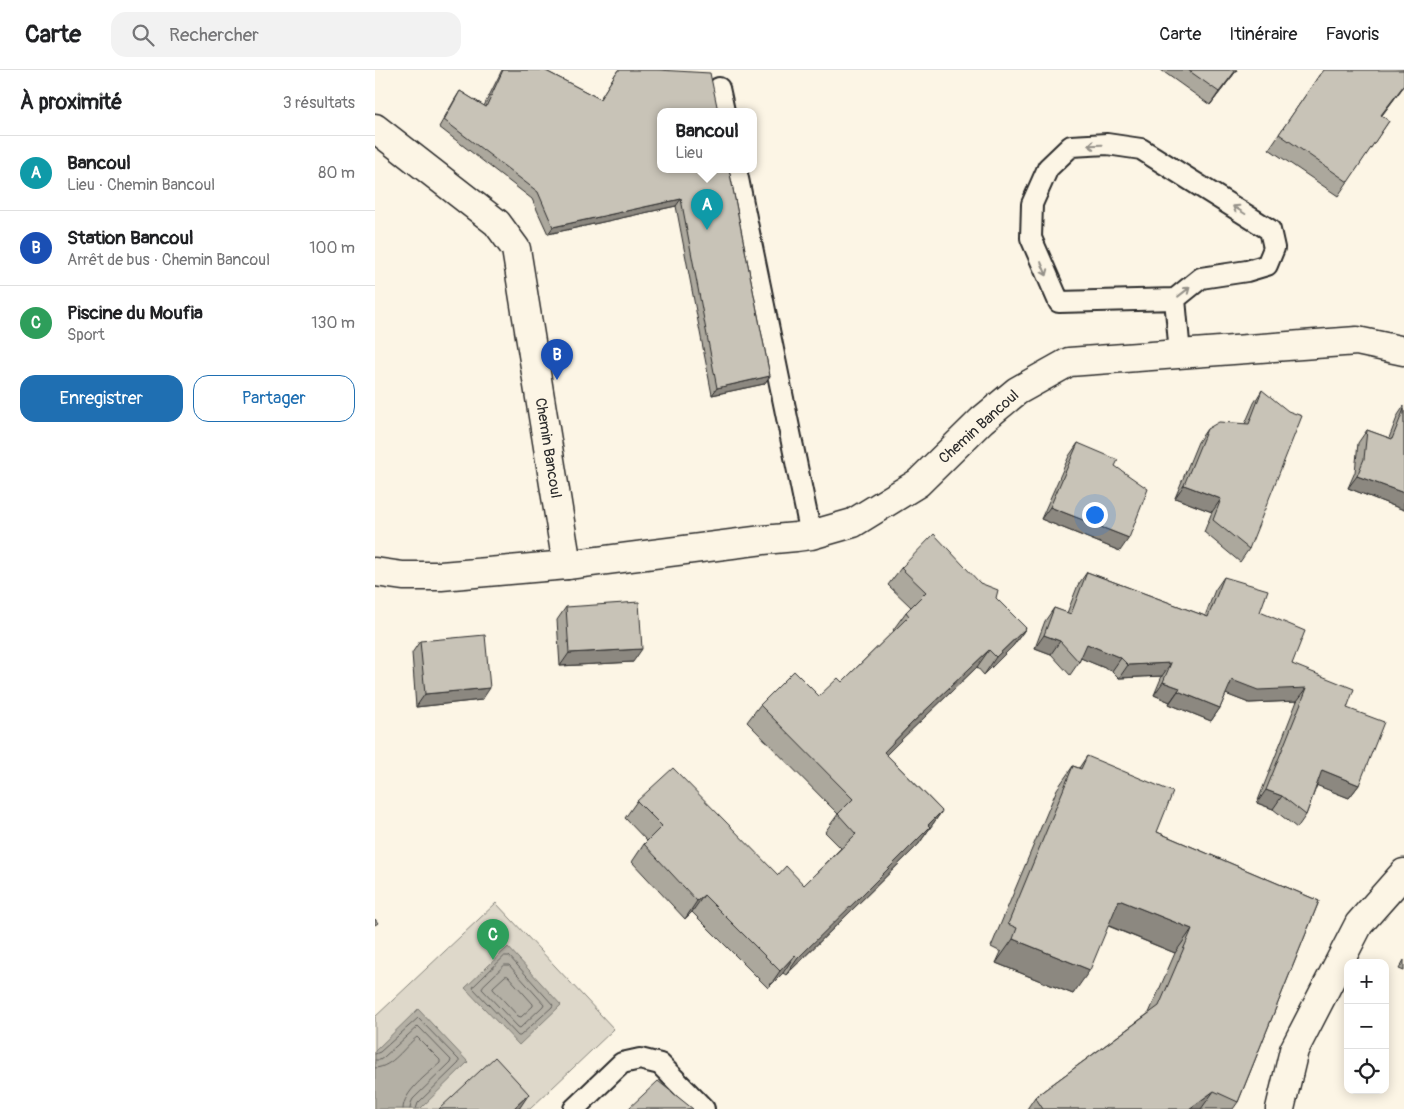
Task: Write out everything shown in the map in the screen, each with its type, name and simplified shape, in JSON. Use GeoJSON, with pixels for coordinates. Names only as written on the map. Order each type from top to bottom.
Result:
{"type":"FeatureCollection","features":[{"type":"Feature","properties":{"kind":"main road","name":"Chemin Bancoul"},"geometry":{"type":"LineString","coordinates":[[375,128],[497,223],[516,249],[567,565]]}},
{"type":"Feature","properties":{"kind":"main road","name":"Chemin Bancoul"},"geometry":{"type":"LineString","coordinates":[[375,572],[403,576],[441,576],[567,565],[811,535],[853,523],[918,482],[981,420],[1017,391],[1069,362],[1357,341],[1404,351]]}},
{"type":"Feature","properties":{"kind":"main road"},"geometry":{"type":"LineString","coordinates":[[1280,1109],[1294,1050],[1359,924],[1404,873]]}},
{"type":"Feature","properties":{"kind":"lane"},"geometry":{"type":"LineString","coordinates":[[719,88],[723,108]]}},
{"type":"Feature","properties":{"kind":"lane"},"geometry":{"type":"LineString","coordinates":[[1107,144],[1141,149],[1270,230],[1274,248],[1267,265],[1201,278],[1175,299],[1059,302],[1031,238],[1032,204],[1048,168],[1071,146],[1107,144]]}},
{"type":"Feature","properties":{"kind":"lane"},"geometry":{"type":"LineString","coordinates":[[737,173],[811,535]]}},
{"type":"Feature","properties":{"kind":"lane"},"geometry":{"type":"LineString","coordinates":[[1175,299],[1180,354]]}},
{"type":"Feature","properties":{"kind":"lane"},"geometry":{"type":"LineString","coordinates":[[574,1109],[622,1062],[640,1059],[660,1064],[704,1109]]}},
{"type":"Feature","properties":{"kind":"shaded area"},"geometry":{"type":"Polygon","coordinates":[[[496,903],[614,1029],[530,1109],[375,1109],[375,1017],[496,903]]]}},
{"type":"Feature","properties":{"kind":"water"},"geometry":{"type":"Polygon","coordinates":[[[508,947],[561,1005],[519,1045],[465,988],[508,947]]]}},
{"type":"Feature","properties":{"kind":"water"},"geometry":{"type":"Polygon","coordinates":[[[418,1009],[468,1062],[420,1109],[375,1109],[375,1051],[418,1009]]]}},
{"type":"Feature","properties":{"kind":"building"},"geometry":{"type":"Polygon","coordinates":[[[503,70],[544,70],[600,99],[618,70],[710,73],[717,108],[657,108],[657,173],[730,173],[770,376],[717,388],[681,199],[553,227],[538,192],[444,120],[460,91],[486,107],[503,70]]]}},
{"type":"Feature","properties":{"kind":"building"},"geometry":{"type":"Polygon","coordinates":[[[1188,70],[1236,70],[1219,92],[1188,70]]]}},
{"type":"Feature","properties":{"kind":"building"},"geometry":{"type":"Polygon","coordinates":[[[1324,70],[1404,70],[1404,85],[1381,115],[1389,121],[1348,182],[1279,134],[1324,70]]]}},
{"type":"Feature","properties":{"kind":"building"},"geometry":{"type":"Polygon","coordinates":[[[1262,390],[1288,411],[1302,416],[1249,549],[1213,520],[1221,499],[1184,485],[1207,429],[1219,422],[1249,424],[1262,390]]]}},
{"type":"Feature","properties":{"kind":"building"},"geometry":{"type":"Polygon","coordinates":[[[1404,409],[1404,493],[1357,476],[1364,459],[1367,430],[1392,439],[1404,409]]]}},
{"type":"Feature","properties":{"kind":"building"},"geometry":{"type":"Polygon","coordinates":[[[1078,443],[1118,460],[1115,466],[1148,489],[1129,538],[1050,507],[1078,443]]]}},
{"type":"Feature","properties":{"kind":"building"},"geometry":{"type":"Polygon","coordinates":[[[934,534],[980,583],[998,590],[996,598],[1026,628],[996,657],[989,650],[884,752],[942,811],[928,825],[930,827],[863,894],[798,958],[795,955],[780,971],[704,895],[697,901],[644,844],[662,826],[637,801],[673,768],[778,875],[786,866],[804,885],[856,834],[838,814],[853,799],[760,705],[794,671],[819,696],[838,678],[842,682],[909,616],[906,612],[926,592],[901,568],[934,534]]]}},
{"type":"Feature","properties":{"kind":"building"},"geometry":{"type":"Polygon","coordinates":[[[1087,572],[1208,617],[1224,577],[1268,590],[1260,612],[1305,631],[1292,664],[1354,689],[1347,708],[1384,722],[1359,785],[1322,770],[1306,815],[1282,796],[1266,790],[1307,688],[1258,690],[1232,680],[1220,708],[1178,691],[1180,688],[1163,682],[1171,663],[1128,665],[1121,658],[1087,644],[1079,662],[1060,641],[1044,635],[1054,608],[1071,614],[1087,572]]]}},
{"type":"Feature","properties":{"kind":"building"},"geometry":{"type":"Polygon","coordinates":[[[639,602],[642,649],[569,653],[566,607],[639,602]]]}},
{"type":"Feature","properties":{"kind":"building"},"geometry":{"type":"Polygon","coordinates":[[[485,635],[490,688],[425,694],[420,641],[485,635]]]}},
{"type":"Feature","properties":{"kind":"building"},"geometry":{"type":"Polygon","coordinates":[[[1087,756],[1173,792],[1157,832],[1319,901],[1238,1102],[1214,1091],[1189,1109],[1043,1109],[1035,1097],[1159,1006],[1192,929],[1119,900],[1090,970],[1013,939],[1017,928],[1008,924],[1073,766],[1081,769],[1087,756]]]}},
{"type":"Feature","properties":{"kind":"building"},"geometry":{"type":"Polygon","coordinates":[[[495,1057],[529,1094],[513,1109],[439,1109],[495,1057]]]}},
{"type":"Feature","properties":{"kind":"building"},"geometry":{"type":"Polygon","coordinates":[[[658,1081],[693,1109],[628,1109],[658,1081]]]}},
{"type":"Feature","properties":{"kind":"place","name":"Bancoul"},"geometry":{"type":"Point","coordinates":[707,230]}},
{"type":"Feature","properties":{"kind":"place","name":"Station Bancoul"},"geometry":{"type":"Point","coordinates":[557,380]}},
{"type":"Feature","properties":{"kind":"place","name":"Piscine du Moufia"},"geometry":{"type":"Point","coordinates":[493,960]}}]}
